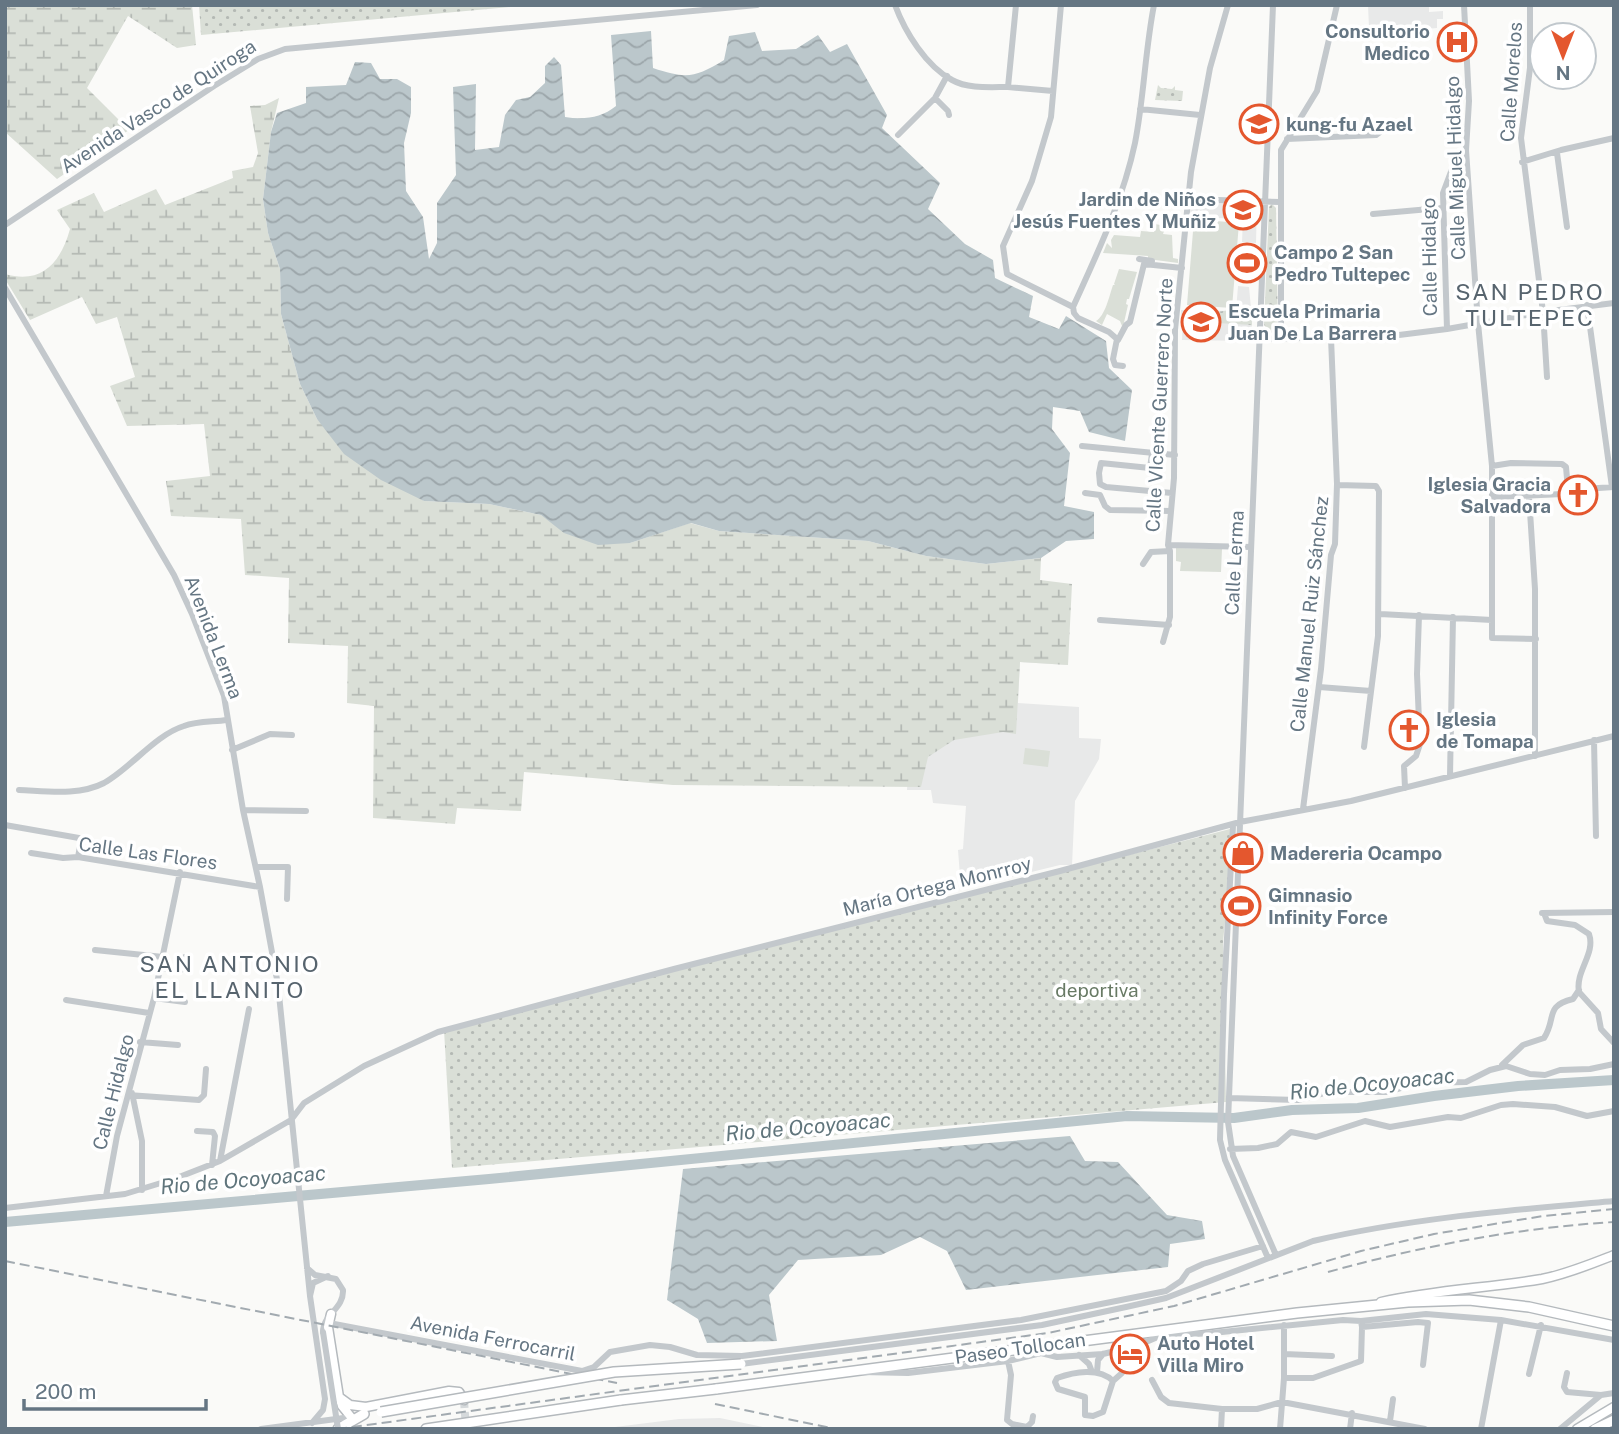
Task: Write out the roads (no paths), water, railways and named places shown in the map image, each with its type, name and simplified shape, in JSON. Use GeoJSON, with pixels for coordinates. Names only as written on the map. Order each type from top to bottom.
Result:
{"type":"FeatureCollection","features":[{"type":"Feature","properties":{"kind":"highway","name":"Paseo Tollocan"},"geometry":{"type":"LineString","coordinates":[[426,1429],[621,1400],[1297,1313],[1408,1302],[1469,1300],[1529,1307],[1614,1324]]}},
{"type":"Feature","properties":{"kind":"highway"},"geometry":{"type":"LineString","coordinates":[[351,1417],[614,1372],[741,1364]]}},
{"type":"Feature","properties":{"kind":"highway"},"geometry":{"type":"LineString","coordinates":[[338,1429],[364,1414]]}},
{"type":"Feature","properties":{"kind":"highway"},"geometry":{"type":"LineString","coordinates":[[1595,1429],[1614,1420]]}},
{"type":"Feature","properties":{"kind":"main road"},"geometry":{"type":"LineString","coordinates":[[1343,1310],[1404,1297],[1541,1279],[1563,1274],[1614,1255]]}},
{"type":"Feature","properties":{"kind":"main road"},"geometry":{"type":"LineString","coordinates":[[327,1324],[339,1397],[351,1417]]}},
{"type":"Feature","properties":{"kind":"main road"},"geometry":{"type":"LineString","coordinates":[[339,1397],[350,1405],[366,1407],[449,1391],[460,1392],[464,1400]]}},
{"type":"Feature","properties":{"kind":"main road"},"geometry":{"type":"LineString","coordinates":[[1577,1429],[1613,1408]]}},
{"type":"Feature","properties":{"kind":"street","name":"Avenida Vasco de Quiroga"},"geometry":{"type":"LineString","coordinates":[[5,225],[214,86],[258,59],[285,49],[757,5]]}},
{"type":"Feature","properties":{"kind":"street"},"geometry":{"type":"LineString","coordinates":[[895,5],[901,21],[917,45],[932,63],[958,82],[974,86],[1054,91]]}},
{"type":"Feature","properties":{"kind":"street"},"geometry":{"type":"LineString","coordinates":[[1007,87],[1016,5]]}},
{"type":"Feature","properties":{"kind":"street"},"geometry":{"type":"LineString","coordinates":[[1060,5],[1051,117],[1040,160],[1024,203],[1003,246],[1007,274],[1073,310],[1079,318],[1109,331],[1118,340]]}},
{"type":"Feature","properties":{"kind":"street"},"geometry":{"type":"LineString","coordinates":[[1073,310],[1111,221],[1130,164],[1154,5]]}},
{"type":"Feature","properties":{"kind":"street","name":"Calle VIcente Guerrero Norte"},"geometry":{"type":"LineString","coordinates":[[1163,642],[1169,625],[1169,548],[1175,455],[1175,330],[1188,199],[1200,115],[1228,5]]}},
{"type":"Feature","properties":{"kind":"street","name":"Calle Lerma"},"geometry":{"type":"LineString","coordinates":[[1268,1258],[1225,1160],[1219,1122],[1224,994],[1240,784],[1273,5]]}},
{"type":"Feature","properties":{"kind":"street"},"geometry":{"type":"LineString","coordinates":[[1281,338],[1281,150],[1317,91],[1337,5]]}},
{"type":"Feature","properties":{"kind":"street","name":"Calle Miguel Hidalgo"},"geometry":{"type":"LineString","coordinates":[[1464,5],[1469,101],[1466,149],[1478,323],[1492,466],[1492,620]]}},
{"type":"Feature","properties":{"kind":"street","name":"Calle Morelos"},"geometry":{"type":"LineString","coordinates":[[1530,5],[1531,57],[1521,138],[1522,162],[1543,312],[1547,377]]}},
{"type":"Feature","properties":{"kind":"street"},"geometry":{"type":"LineString","coordinates":[[898,135],[935,97],[947,76]]}},
{"type":"Feature","properties":{"kind":"street"},"geometry":{"type":"LineString","coordinates":[[935,97],[949,115]]}},
{"type":"Feature","properties":{"kind":"street"},"geometry":{"type":"LineString","coordinates":[[1140,109],[1200,115]]}},
{"type":"Feature","properties":{"kind":"street"},"geometry":{"type":"LineString","coordinates":[[1287,139],[1376,135],[1380,132]]}},
{"type":"Feature","properties":{"kind":"street","name":"Calle Morelos"},"geometry":{"type":"LineString","coordinates":[[1522,162],[1614,138]]}},
{"type":"Feature","properties":{"kind":"street"},"geometry":{"type":"LineString","coordinates":[[1266,149],[1281,150]]}},
{"type":"Feature","properties":{"kind":"street","name":"Calle Hidalgo"},"geometry":{"type":"LineString","coordinates":[[1447,329],[1441,208],[1447,177],[1466,149]]}},
{"type":"Feature","properties":{"kind":"street"},"geometry":{"type":"LineString","coordinates":[[1557,153],[1567,227]]}},
{"type":"Feature","properties":{"kind":"street"},"geometry":{"type":"LineString","coordinates":[[1188,199],[1280,202]]}},
{"type":"Feature","properties":{"kind":"street"},"geometry":{"type":"LineString","coordinates":[[1373,214],[1441,208]]}},
{"type":"Feature","properties":{"kind":"street"},"geometry":{"type":"LineString","coordinates":[[1139,259],[1182,267]]}},
{"type":"Feature","properties":{"kind":"street"},"geometry":{"type":"LineString","coordinates":[[1123,366],[1115,365],[1113,359],[1118,340],[1130,322],[1144,264],[1182,267]]}},
{"type":"Feature","properties":{"kind":"street","name":"Avenida Lerma"},"geometry":{"type":"LineString","coordinates":[[5,288],[174,575],[188,603],[224,696],[243,810],[278,985],[310,1296]]}},
{"type":"Feature","properties":{"kind":"street"},"geometry":{"type":"LineString","coordinates":[[1260,340],[1391,336],[1614,303]]}},
{"type":"Feature","properties":{"kind":"street"},"geometry":{"type":"LineString","coordinates":[[1493,497],[1563,494],[1568,490],[1613,487],[1587,306]]}},
{"type":"Feature","properties":{"kind":"street","name":"Calle Manuel Ruiz Sánchez"},"geometry":{"type":"LineString","coordinates":[[1303,809],[1335,544],[1337,485],[1331,338]]}},
{"type":"Feature","properties":{"kind":"street"},"geometry":{"type":"LineString","coordinates":[[1082,446],[1175,455]]}},
{"type":"Feature","properties":{"kind":"street"},"geometry":{"type":"LineString","coordinates":[[1100,484],[1099,462],[1150,468],[1152,454]]}},
{"type":"Feature","properties":{"kind":"street"},"geometry":{"type":"LineString","coordinates":[[1492,466],[1511,463],[1562,464],[1566,467],[1568,490]]}},
{"type":"Feature","properties":{"kind":"street"},"geometry":{"type":"LineString","coordinates":[[1100,484],[1106,487],[1172,493]]}},
{"type":"Feature","properties":{"kind":"street"},"geometry":{"type":"LineString","coordinates":[[1100,484],[1088,493],[1100,495],[1110,510],[1171,511]]}},
{"type":"Feature","properties":{"kind":"street"},"geometry":{"type":"LineString","coordinates":[[1337,485],[1378,487],[1380,614],[1364,747]]}},
{"type":"Feature","properties":{"kind":"street"},"geometry":{"type":"LineString","coordinates":[[1529,496],[1536,639],[1535,756]]}},
{"type":"Feature","properties":{"kind":"street"},"geometry":{"type":"LineString","coordinates":[[1143,564],[1151,552],[1169,548],[1251,547]]}},
{"type":"Feature","properties":{"kind":"street"},"geometry":{"type":"LineString","coordinates":[[178,607],[188,603]]}},
{"type":"Feature","properties":{"kind":"street"},"geometry":{"type":"LineString","coordinates":[[1380,614],[1492,620],[1492,638],[1536,639]]}},
{"type":"Feature","properties":{"kind":"street"},"geometry":{"type":"LineString","coordinates":[[1405,788],[1404,766],[1416,756],[1420,744],[1417,674],[1419,615]]}},
{"type":"Feature","properties":{"kind":"street"},"geometry":{"type":"LineString","coordinates":[[1450,776],[1453,617]]}},
{"type":"Feature","properties":{"kind":"street"},"geometry":{"type":"LineString","coordinates":[[1100,620],[1169,625]]}},
{"type":"Feature","properties":{"kind":"street"},"geometry":{"type":"LineString","coordinates":[[1319,687],[1371,691]]}},
{"type":"Feature","properties":{"kind":"street"},"geometry":{"type":"LineString","coordinates":[[19,790],[63,792],[104,783],[179,728],[196,723],[227,720]]}},
{"type":"Feature","properties":{"kind":"street"},"geometry":{"type":"LineString","coordinates":[[232,750],[270,734],[292,735]]}},
{"type":"Feature","properties":{"kind":"street","name":"María Ortega Monrroy"},"geometry":{"type":"LineString","coordinates":[[5,1208],[142,1190],[212,1165],[290,1120],[304,1103],[364,1066],[438,1032],[1237,824],[1352,801],[1614,736]]}},
{"type":"Feature","properties":{"kind":"street"},"geometry":{"type":"LineString","coordinates":[[1594,740],[1596,836]]}},
{"type":"Feature","properties":{"kind":"street"},"geometry":{"type":"LineString","coordinates":[[243,810],[306,811]]}},
{"type":"Feature","properties":{"kind":"street","name":"Calle Lerma"},"geometry":{"type":"LineString","coordinates":[[1237,824],[1228,1112],[1230,1149],[1276,1255]]}},
{"type":"Feature","properties":{"kind":"street"},"geometry":{"type":"LineString","coordinates":[[5,825],[79,838],[81,841],[78,857]]}},
{"type":"Feature","properties":{"kind":"street","name":"Calle Las Flores"},"geometry":{"type":"LineString","coordinates":[[31,853],[180,872],[260,887]]}},
{"type":"Feature","properties":{"kind":"street"},"geometry":{"type":"LineString","coordinates":[[256,867],[288,867],[287,899]]}},
{"type":"Feature","properties":{"kind":"street","name":"Calle Hidalgo"},"geometry":{"type":"LineString","coordinates":[[106,1196],[117,1136],[161,968],[180,872]]}},
{"type":"Feature","properties":{"kind":"street"},"geometry":{"type":"LineString","coordinates":[[1614,912],[1543,913],[1546,921],[1575,925],[1589,934],[1591,945],[1579,976],[1579,989],[1583,998],[1598,1013],[1601,1029],[1614,1043]]}},
{"type":"Feature","properties":{"kind":"street"},"geometry":{"type":"LineString","coordinates":[[95,950],[163,957]]}},
{"type":"Feature","properties":{"kind":"street"},"geometry":{"type":"LineString","coordinates":[[161,968],[180,971],[185,957]]}},
{"type":"Feature","properties":{"kind":"street"},"geometry":{"type":"LineString","coordinates":[[1229,1098],[1298,1100],[1328,1092],[1388,1092],[1418,1083],[1466,1082],[1501,1066],[1523,1045],[1544,1038],[1552,1012],[1558,1003],[1573,999],[1579,989]]}},
{"type":"Feature","properties":{"kind":"street"},"geometry":{"type":"LineString","coordinates":[[1224,994],[1233,994]]}},
{"type":"Feature","properties":{"kind":"street"},"geometry":{"type":"LineString","coordinates":[[154,998],[185,1002]]}},
{"type":"Feature","properties":{"kind":"street"},"geometry":{"type":"LineString","coordinates":[[66,1000],[149,1013]]}},
{"type":"Feature","properties":{"kind":"street"},"geometry":{"type":"LineString","coordinates":[[220,1161],[249,1009]]}},
{"type":"Feature","properties":{"kind":"street"},"geometry":{"type":"LineString","coordinates":[[140,1042],[177,1045]]}},
{"type":"Feature","properties":{"kind":"street"},"geometry":{"type":"LineString","coordinates":[[1501,1066],[1513,1066],[1530,1074],[1545,1075],[1560,1070],[1590,1069],[1614,1064]]}},
{"type":"Feature","properties":{"kind":"street"},"geometry":{"type":"LineString","coordinates":[[142,1190],[142,1141],[130,1093],[200,1100],[204,1095],[206,1069]]}},
{"type":"Feature","properties":{"kind":"street"},"geometry":{"type":"LineString","coordinates":[[1230,1149],[1277,1144],[1291,1132],[1316,1137],[1365,1121],[1391,1127],[1448,1117],[1461,1118],[1501,1105],[1555,1107],[1587,1116],[1614,1111]]}},
{"type":"Feature","properties":{"kind":"street"},"geometry":{"type":"LineString","coordinates":[[197,1131],[213,1132],[215,1136],[212,1165]]}},
{"type":"Feature","properties":{"kind":"street"},"geometry":{"type":"LineString","coordinates":[[741,1364],[1042,1325],[1166,1298],[1313,1241],[1401,1225],[1614,1201]]}},
{"type":"Feature","properties":{"kind":"street","name":"Avenida Ferrocarril"},"geometry":{"type":"LineString","coordinates":[[327,1324],[582,1371],[594,1367],[610,1352],[633,1347],[670,1347],[686,1354],[742,1356],[1037,1318],[1166,1291],[1181,1281],[1188,1271],[1203,1264],[1263,1246]]}},
{"type":"Feature","properties":{"kind":"street"},"geometry":{"type":"LineString","coordinates":[[307,1268],[315,1275],[336,1279],[343,1290],[341,1302],[327,1324],[338,1429]]}},
{"type":"Feature","properties":{"kind":"street"},"geometry":{"type":"LineString","coordinates":[[312,1423],[323,1410],[325,1399],[310,1296],[313,1283],[328,1276]]}},
{"type":"Feature","properties":{"kind":"street"},"geometry":{"type":"LineString","coordinates":[[311,1308],[327,1324]]}},
{"type":"Feature","properties":{"kind":"street"},"geometry":{"type":"LineString","coordinates":[[1362,1324],[1426,1314],[1541,1325],[1614,1340]]}},
{"type":"Feature","properties":{"kind":"street"},"geometry":{"type":"LineString","coordinates":[[1481,1429],[1501,1320]]}},
{"type":"Feature","properties":{"kind":"street"},"geometry":{"type":"LineString","coordinates":[[857,1370],[869,1374],[908,1373],[1009,1361],[1041,1353],[1057,1357],[1103,1354],[1139,1345],[1160,1336],[1284,1325],[1418,1322],[1428,1323],[1423,1365]]}},
{"type":"Feature","properties":{"kind":"street"},"geometry":{"type":"LineString","coordinates":[[1284,1378],[1312,1378],[1361,1361],[1362,1324]]}},
{"type":"Feature","properties":{"kind":"street"},"geometry":{"type":"LineString","coordinates":[[1280,1429],[1284,1325]]}},
{"type":"Feature","properties":{"kind":"street"},"geometry":{"type":"LineString","coordinates":[[1529,1374],[1541,1325]]}},
{"type":"Feature","properties":{"kind":"street"},"geometry":{"type":"LineString","coordinates":[[1077,1354],[1095,1372],[1113,1381]]}},
{"type":"Feature","properties":{"kind":"street"},"geometry":{"type":"LineString","coordinates":[[1095,1372],[1098,1360],[1103,1354]]}},
{"type":"Feature","properties":{"kind":"street"},"geometry":{"type":"LineString","coordinates":[[1284,1354],[1332,1356]]}},
{"type":"Feature","properties":{"kind":"street"},"geometry":{"type":"LineString","coordinates":[[1009,1361],[1011,1375],[1007,1420],[1012,1424],[1027,1427],[1033,1416]]}},
{"type":"Feature","properties":{"kind":"street"},"geometry":{"type":"LineString","coordinates":[[1095,1372],[1059,1377],[1055,1382],[1058,1389],[1085,1397],[1085,1415],[1093,1416],[1104,1412],[1113,1381],[1122,1373]]}},
{"type":"Feature","properties":{"kind":"street"},"geometry":{"type":"LineString","coordinates":[[1567,1373],[1567,1392],[1601,1395],[1614,1393]]}},
{"type":"Feature","properties":{"kind":"street"},"geometry":{"type":"LineString","coordinates":[[1152,1380],[1161,1397],[1169,1403],[1222,1409],[1260,1409],[1282,1402],[1390,1421],[1398,1427],[1425,1429]]}},
{"type":"Feature","properties":{"kind":"street"},"geometry":{"type":"LineString","coordinates":[[1560,1429],[1601,1395]]}},
{"type":"Feature","properties":{"kind":"street"},"geometry":{"type":"LineString","coordinates":[[1390,1421],[1392,1399]]}},
{"type":"Feature","properties":{"kind":"street"},"geometry":{"type":"LineString","coordinates":[[1221,1429],[1222,1409]]}},
{"type":"Feature","properties":{"kind":"street"},"geometry":{"type":"LineString","coordinates":[[1350,1429],[1352,1413]]}},
{"type":"Feature","properties":{"kind":"street"},"geometry":{"type":"LineString","coordinates":[[261,1429],[351,1417]]}},
{"type":"Feature","properties":{"kind":"water"},"geometry":{"type":"Polygon","coordinates":[[[651,31],[653,68],[682,75],[697,73],[724,60],[729,36],[755,32],[762,51],[796,49],[818,35],[830,52],[847,44],[887,115],[882,128],[940,183],[928,209],[965,244],[993,260],[995,278],[1033,296],[1029,317],[1059,329],[1066,316],[1106,341],[1109,368],[1132,390],[1125,441],[1089,432],[1080,411],[1053,407],[1052,429],[1070,453],[1064,506],[1094,512],[1094,539],[1066,541],[1041,558],[986,564],[926,556],[868,541],[719,531],[691,523],[630,543],[598,545],[564,533],[541,515],[489,504],[424,501],[381,480],[344,454],[317,419],[300,384],[281,314],[280,269],[268,233],[263,199],[271,132],[277,113],[306,103],[306,87],[346,85],[355,62],[371,63],[380,79],[397,79],[411,87],[411,113],[404,143],[406,191],[423,217],[429,259],[437,243],[437,203],[456,175],[453,87],[476,84],[475,150],[499,147],[505,115],[516,100],[530,97],[545,83],[545,66],[554,57],[561,65],[565,117],[592,117],[616,106],[611,35],[651,31]]]}},
{"type":"Feature","properties":{"kind":"water"},"geometry":{"type":"Polygon","coordinates":[[[1070,1136],[1085,1161],[1118,1162],[1167,1215],[1202,1221],[1205,1239],[1170,1244],[1168,1267],[966,1290],[947,1251],[920,1237],[881,1255],[798,1260],[769,1295],[777,1341],[707,1343],[698,1319],[667,1300],[683,1169],[1070,1136]]]}},
{"type":"Feature","properties":{"kind":"waterway","name":"Rio de Ocoyoacac"},"geometry":{"type":"LineString","coordinates":[[5,1222],[489,1179],[1127,1116],[1234,1118],[1292,1110],[1358,1108],[1518,1086],[1614,1080]]}},
{"type":"Feature","properties":{"kind":"tunnel"},"geometry":{"type":"LineString","coordinates":[[464,1400],[466,1429]]}},
{"type":"Feature","properties":{"kind":"railway"},"geometry":{"type":"LineString","coordinates":[[337,1429],[1048,1333],[1174,1306],[1361,1251],[1434,1234],[1543,1216],[1614,1209]]}},
{"type":"Feature","properties":{"kind":"railway"},"geometry":{"type":"LineString","coordinates":[[1328,1272],[1470,1240],[1541,1229],[1614,1222]]}},
{"type":"Feature","properties":{"kind":"railway"},"geometry":{"type":"LineString","coordinates":[[5,1261],[617,1383]]}},
{"type":"Feature","properties":{"kind":"railway"},"geometry":{"type":"LineString","coordinates":[[715,1404],[836,1429]]}},
{"type":"Feature","properties":{"kind":"place","name":"Consultorio Medico"},"geometry":{"type":"Point","coordinates":[1457,42]}},
{"type":"Feature","properties":{"kind":"place","name":"kung-fu Azael"},"geometry":{"type":"Point","coordinates":[1259,124]}},
{"type":"Feature","properties":{"kind":"place","name":"Jardin de Niños Jesús Fuentes Y Muñiz"},"geometry":{"type":"Point","coordinates":[1243,210]}},
{"type":"Feature","properties":{"kind":"place","name":"Campo 2 San Pedro Tultepec"},"geometry":{"type":"Point","coordinates":[1247,263]}},
{"type":"Feature","properties":{"kind":"place","name":"Escuela Primaria Juan De La Barrera"},"geometry":{"type":"Point","coordinates":[1201,322]}},
{"type":"Feature","properties":{"kind":"place","name":"Iglesia Gracia Salvadora"},"geometry":{"type":"Point","coordinates":[1578,495]}},
{"type":"Feature","properties":{"kind":"place","name":"Iglesia de Tomapa"},"geometry":{"type":"Point","coordinates":[1409,730]}},
{"type":"Feature","properties":{"kind":"place","name":"Madereria Ocampo"},"geometry":{"type":"Point","coordinates":[1243,853]}},
{"type":"Feature","properties":{"kind":"place","name":"Gimnasio Infinity Force"},"geometry":{"type":"Point","coordinates":[1241,906]}},
{"type":"Feature","properties":{"kind":"place","name":"Auto Hotel Villa Miro"},"geometry":{"type":"Point","coordinates":[1130,1354]}},
{"type":"Feature","properties":{"kind":"district","name":"SAN PEDRO TULTEPEC"},"geometry":{"type":"Point","coordinates":[1530,305]}},
{"type":"Feature","properties":{"kind":"district","name":"SAN ANTONIO EL LLANITO"},"geometry":{"type":"Point","coordinates":[230,977]}},
{"type":"Feature","properties":{"kind":"park label","name":"deportiva"},"geometry":{"type":"Point","coordinates":[1097,990]}}]}
